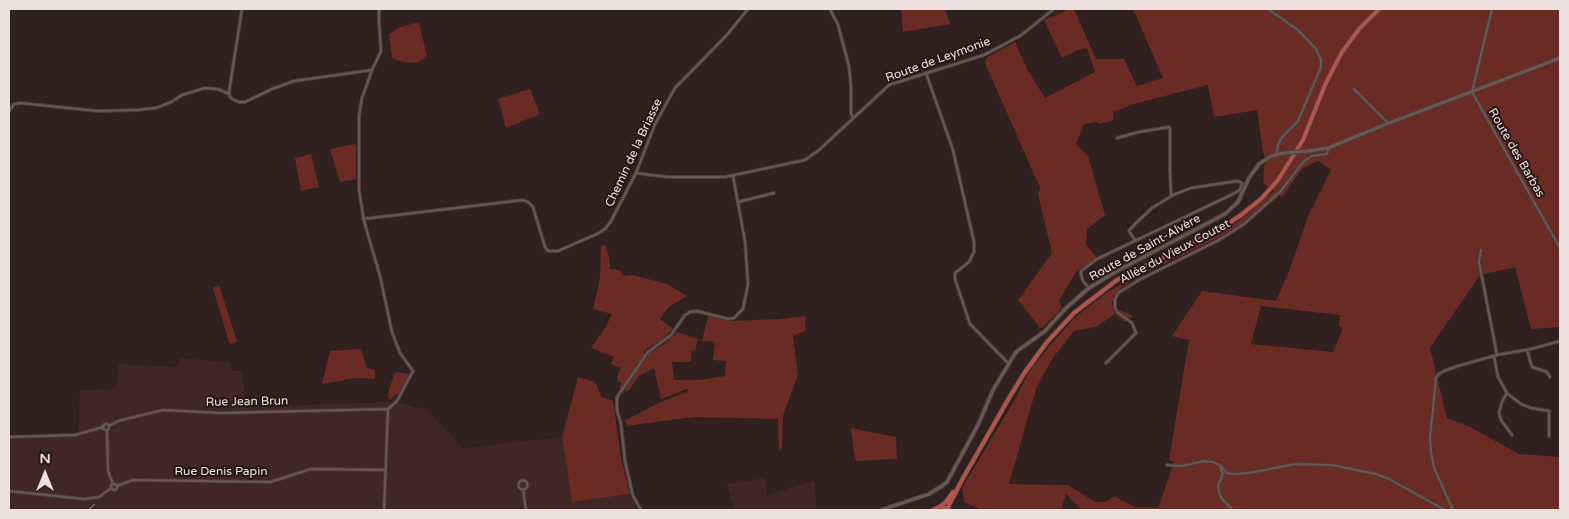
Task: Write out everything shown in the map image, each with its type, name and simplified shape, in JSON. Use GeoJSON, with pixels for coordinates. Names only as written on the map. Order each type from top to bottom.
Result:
{"type":"FeatureCollection","features":[{"type":"Feature","properties":{"kind":"main road"},"geometry":{"type":"LineString","coordinates":[[941,506],[948,510],[962,480],[1025,372],[1047,342],[1066,321],[1088,301],[1117,280],[1220,229],[1261,199],[1290,162],[1303,140],[1325,85],[1342,52],[1360,28],[1379,9]]}},
{"type":"Feature","properties":{"kind":"main road","name":"Route de Saint-Alvère"},"geometry":{"type":"LineString","coordinates":[[882,510],[929,494],[947,482],[980,423],[993,390],[1009,364],[1024,345],[1044,331],[1089,288],[1117,271],[1225,214],[1238,202],[1254,170],[1264,160],[1277,154],[1328,148],[1388,123],[1560,58]]}},
{"type":"Feature","properties":{"kind":"main road"},"geometry":{"type":"LineString","coordinates":[[933,510],[946,502],[962,480]]}},
{"type":"Feature","properties":{"kind":"street"},"geometry":{"type":"LineString","coordinates":[[229,94],[242,9]]}},
{"type":"Feature","properties":{"kind":"street"},"geometry":{"type":"LineString","coordinates":[[381,9],[379,11],[381,51],[362,98],[358,131],[359,190],[364,219],[380,276],[395,343],[413,371],[397,401],[388,409],[384,510]]}},
{"type":"Feature","properties":{"kind":"street","name":"Chemin de la Briasse"},"geometry":{"type":"LineString","coordinates":[[364,219],[523,200],[533,207],[545,247],[548,251],[551,252],[597,234],[605,229],[636,173],[655,124],[675,88],[726,36],[748,9]]}},
{"type":"Feature","properties":{"kind":"street"},"geometry":{"type":"LineString","coordinates":[[830,9],[838,25],[849,66],[851,112],[853,118]]}},
{"type":"Feature","properties":{"kind":"street","name":"Route de Leymonie"},"geometry":{"type":"LineString","coordinates":[[636,173],[667,177],[733,176],[805,160],[819,150],[889,85],[984,55],[1020,36],[1054,9]]}},
{"type":"Feature","properties":{"kind":"street"},"geometry":{"type":"LineString","coordinates":[[1268,9],[1298,30],[1316,49],[1321,60],[1321,67],[1298,121],[1283,136],[1278,144],[1277,154]]}},
{"type":"Feature","properties":{"kind":"street"},"geometry":{"type":"LineString","coordinates":[[1472,92],[1492,9]]}},
{"type":"Feature","properties":{"kind":"street"},"geometry":{"type":"LineString","coordinates":[[9,110],[14,104],[21,103],[97,111],[156,108],[182,95],[206,88],[218,89],[229,94],[234,100],[245,102],[294,81],[372,70]]}},
{"type":"Feature","properties":{"kind":"street"},"geometry":{"type":"LineString","coordinates":[[926,73],[953,150],[974,242],[974,252],[969,262],[955,273],[955,278],[970,324],[1009,364]]}},
{"type":"Feature","properties":{"kind":"street"},"geometry":{"type":"LineString","coordinates":[[1354,89],[1388,123]]}},
{"type":"Feature","properties":{"kind":"street","name":"Route des Barbas"},"geometry":{"type":"LineString","coordinates":[[1472,92],[1560,248]]}},
{"type":"Feature","properties":{"kind":"street"},"geometry":{"type":"LineString","coordinates":[[1117,138],[1138,132],[1169,127],[1171,194],[1173,196]]}},
{"type":"Feature","properties":{"kind":"street","name":"Allée du Vieux Coutet"},"geometry":{"type":"LineString","coordinates":[[1106,363],[1136,333],[1132,323],[1117,312],[1114,307],[1118,293],[1138,280],[1219,240],[1244,224],[1280,192],[1304,161],[1312,156],[1327,154],[1328,148]]}},
{"type":"Feature","properties":{"kind":"street"},"geometry":{"type":"LineString","coordinates":[[641,510],[634,496],[629,478],[616,397],[648,352],[671,336],[685,315],[697,311],[728,319],[734,318],[743,309],[748,284],[745,241],[733,176]]}},
{"type":"Feature","properties":{"kind":"street"},"geometry":{"type":"LineString","coordinates":[[1089,288],[1080,274],[1082,270],[1097,259],[1231,195],[1240,190],[1242,183],[1238,181],[1191,188],[1173,196],[1152,208],[1129,231],[1135,240]]}},
{"type":"Feature","properties":{"kind":"street"},"geometry":{"type":"LineString","coordinates":[[738,202],[774,193]]}},
{"type":"Feature","properties":{"kind":"street"},"geometry":{"type":"LineString","coordinates":[[1481,250],[1480,262],[1498,378],[1507,393],[1521,404],[1549,411],[1549,436]]}},
{"type":"Feature","properties":{"kind":"street"},"geometry":{"type":"LineString","coordinates":[[1453,510],[1434,468],[1431,452],[1430,437],[1434,384],[1439,374],[1495,356],[1560,341]]}},
{"type":"Feature","properties":{"kind":"street"},"geometry":{"type":"LineString","coordinates":[[1527,350],[1532,368],[1547,372],[1550,377]]}},
{"type":"Feature","properties":{"kind":"street"},"geometry":{"type":"LineString","coordinates":[[1507,393],[1499,413],[1501,420],[1512,435]]}},
{"type":"Feature","properties":{"kind":"street","name":"Rue Jean Brun"},"geometry":{"type":"LineString","coordinates":[[103,427],[105,424],[108,426],[118,421],[163,410],[221,413],[388,409]]}},
{"type":"Feature","properties":{"kind":"street"},"geometry":{"type":"LineString","coordinates":[[108,426],[108,471],[113,484],[116,486]]}},
{"type":"Feature","properties":{"kind":"street"},"geometry":{"type":"LineString","coordinates":[[9,436],[75,436],[103,427],[104,430],[107,430]]}},
{"type":"Feature","properties":{"kind":"street"},"geometry":{"type":"LineString","coordinates":[[1167,465],[1182,466],[1204,461],[1212,462],[1220,465],[1227,473],[1235,474],[1295,464],[1332,465],[1376,474],[1389,479],[1445,510]]}},
{"type":"Feature","properties":{"kind":"street"},"geometry":{"type":"LineString","coordinates":[[1220,465],[1223,474],[1218,485],[1219,492],[1222,500],[1233,510]]}},
{"type":"Feature","properties":{"kind":"street","name":"Rue Denis Papin"},"geometry":{"type":"LineString","coordinates":[[111,488],[115,490],[116,486],[133,480],[270,482],[311,470],[386,470]]}},
{"type":"Feature","properties":{"kind":"street"},"geometry":{"type":"LineString","coordinates":[[9,491],[84,499],[99,497],[111,488],[113,484]]}},
{"type":"Feature","properties":{"kind":"street"},"geometry":{"type":"LineString","coordinates":[[523,490],[526,510]]}},
{"type":"Feature","properties":{"kind":"shaded area"},"geometry":{"type":"Polygon","coordinates":[[[901,9],[945,9],[950,24],[903,32],[901,9]]]}},
{"type":"Feature","properties":{"kind":"shaded area"},"geometry":{"type":"Polygon","coordinates":[[[1074,9],[1096,59],[1124,59],[1137,86],[1163,78],[1133,9],[1560,9],[1560,327],[1531,329],[1515,267],[1480,275],[1430,348],[1447,418],[1470,427],[1519,454],[1560,457],[1560,510],[1082,510],[1066,494],[1061,510],[982,510],[964,502],[962,488],[1017,396],[1031,368],[1073,319],[1105,294],[1133,277],[1222,233],[1274,191],[1263,183],[1265,157],[1257,110],[1214,117],[1208,85],[1134,104],[1113,112],[1114,119],[1108,122],[1084,124],[1076,144],[1088,156],[1105,215],[1087,229],[1086,245],[1097,258],[1076,272],[1059,301],[1062,308],[1041,329],[1018,300],[1052,253],[1038,194],[1040,188],[985,63],[986,58],[1015,42],[1027,69],[1045,98],[1095,72],[1087,48],[1062,58],[1044,20],[1074,9]],[[1318,161],[1303,168],[1282,197],[1277,193],[1249,219],[1218,238],[1151,270],[1121,288],[1114,296],[1112,303],[1115,314],[1096,327],[1074,331],[1052,359],[1036,389],[1009,484],[1068,485],[1095,502],[1106,502],[1114,496],[1135,507],[1158,508],[1174,462],[1169,460],[1189,340],[1172,336],[1202,291],[1276,301],[1289,271],[1308,216],[1331,170],[1318,161]],[[1261,306],[1251,344],[1333,352],[1343,328],[1339,326],[1340,315],[1261,306]]]}},
{"type":"Feature","properties":{"kind":"shaded area"},"geometry":{"type":"Polygon","coordinates":[[[419,22],[427,57],[417,63],[403,62],[392,58],[389,34],[400,27],[419,22]]]}},
{"type":"Feature","properties":{"kind":"shaded area"},"geometry":{"type":"Polygon","coordinates":[[[530,89],[540,114],[506,128],[498,99],[530,89]]]}},
{"type":"Feature","properties":{"kind":"shaded area"},"geometry":{"type":"Polygon","coordinates":[[[356,144],[356,179],[340,182],[330,149],[356,144]]]}},
{"type":"Feature","properties":{"kind":"shaded area"},"geometry":{"type":"Polygon","coordinates":[[[311,154],[319,187],[301,191],[295,158],[311,154]]]}},
{"type":"Feature","properties":{"kind":"shaded area"},"geometry":{"type":"Polygon","coordinates":[[[605,245],[610,269],[620,270],[623,276],[632,275],[667,284],[687,296],[669,307],[660,319],[673,329],[663,339],[643,353],[648,354],[667,342],[677,332],[698,339],[695,351],[692,350],[691,362],[672,362],[674,380],[699,380],[725,376],[726,361],[713,360],[715,342],[702,341],[708,316],[730,321],[806,316],[805,331],[793,336],[798,375],[783,416],[782,449],[779,451],[778,419],[694,417],[626,426],[626,420],[661,402],[689,391],[687,389],[661,399],[654,368],[639,376],[628,391],[619,388],[622,383],[617,381],[617,377],[621,368],[611,364],[614,357],[591,348],[612,314],[593,309],[600,278],[601,246],[605,245]]]}},
{"type":"Feature","properties":{"kind":"shaded area"},"geometry":{"type":"Polygon","coordinates":[[[219,285],[237,341],[232,344],[229,343],[213,288],[219,285]]]}},
{"type":"Feature","properties":{"kind":"shaded area"},"geometry":{"type":"Polygon","coordinates":[[[1120,310],[1133,316],[1125,322],[1115,314],[1120,310]]]}},
{"type":"Feature","properties":{"kind":"shaded area"},"geometry":{"type":"Polygon","coordinates":[[[361,349],[367,368],[375,370],[375,379],[355,378],[322,384],[330,351],[361,349]]]}},
{"type":"Feature","properties":{"kind":"shaded area"},"geometry":{"type":"Polygon","coordinates":[[[180,358],[229,362],[232,371],[242,371],[246,407],[400,403],[427,410],[463,448],[562,437],[572,502],[630,494],[637,510],[9,510],[9,437],[78,435],[80,390],[115,390],[119,364],[179,367],[180,358]]]}},
{"type":"Feature","properties":{"kind":"shaded area"},"geometry":{"type":"Polygon","coordinates":[[[395,372],[410,374],[399,393],[390,399],[388,396],[389,389],[395,372]]]}},
{"type":"Feature","properties":{"kind":"shaded area"},"geometry":{"type":"Polygon","coordinates":[[[578,377],[595,382],[602,397],[613,401],[621,458],[630,494],[572,502],[562,437],[578,377]]]}},
{"type":"Feature","properties":{"kind":"shaded area"},"geometry":{"type":"Polygon","coordinates":[[[851,428],[896,437],[897,459],[855,461],[851,428]]]}},
{"type":"Feature","properties":{"kind":"shaded area"},"geometry":{"type":"Polygon","coordinates":[[[765,478],[767,495],[814,480],[817,510],[734,510],[727,484],[765,478]]]}},
{"type":"Feature","properties":{"kind":"railway"},"geometry":{"type":"LineString","coordinates":[[88,510],[101,499]]}}]}
